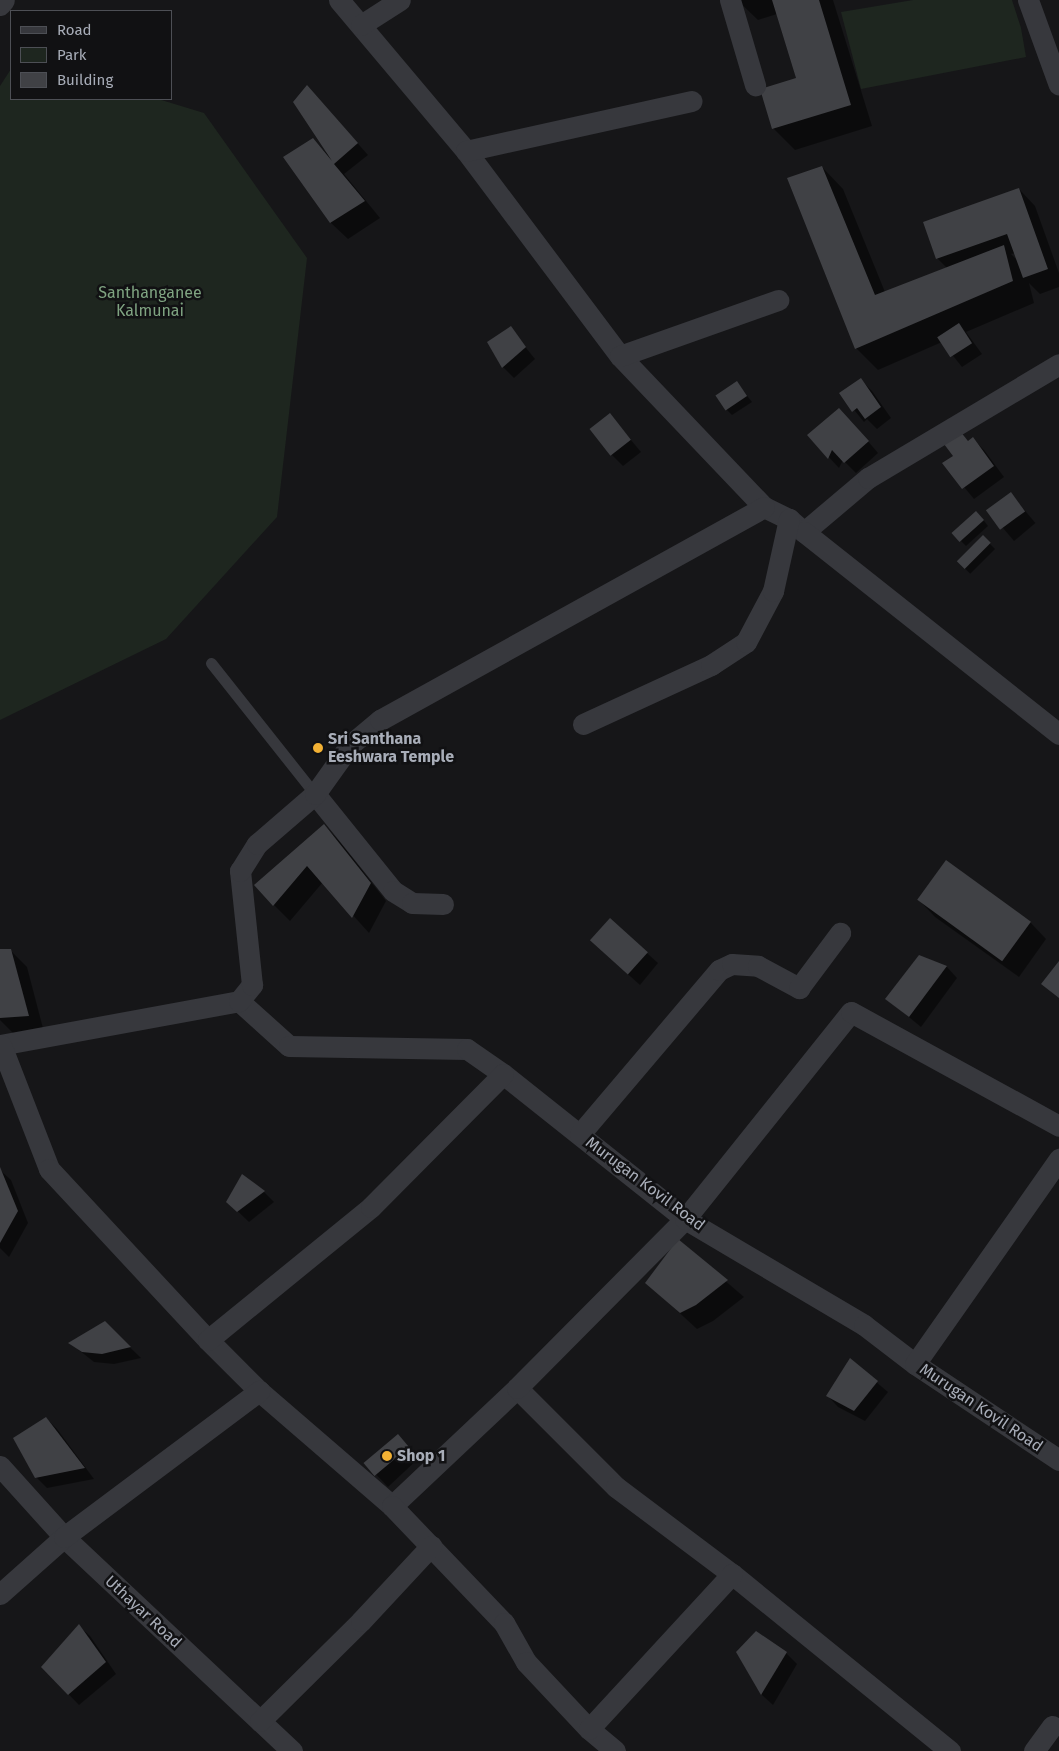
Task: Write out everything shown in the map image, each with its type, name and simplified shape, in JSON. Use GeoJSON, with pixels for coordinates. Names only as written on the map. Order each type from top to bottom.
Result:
{"type":"FeatureCollection","features":[{"type":"Feature","properties":{"kind":"street"},"geometry":{"type":"LineString","coordinates":[[0,5],[4,0]]}},
{"type":"Feature","properties":{"kind":"street"},"geometry":{"type":"LineString","coordinates":[[339,0],[466,151],[620,356],[764,506],[797,525],[1059,734]]}},
{"type":"Feature","properties":{"kind":"street"},"geometry":{"type":"LineString","coordinates":[[361,26],[400,0]]}},
{"type":"Feature","properties":{"kind":"street"},"geometry":{"type":"LineString","coordinates":[[730,0],[755,85]]}},
{"type":"Feature","properties":{"kind":"street"},"geometry":{"type":"LineString","coordinates":[[1028,0],[1059,85]]}},
{"type":"Feature","properties":{"kind":"street"},"geometry":{"type":"LineString","coordinates":[[466,151],[692,101]]}},
{"type":"Feature","properties":{"kind":"street"},"geometry":{"type":"LineString","coordinates":[[620,356],[778,300]]}},
{"type":"Feature","properties":{"kind":"street"},"geometry":{"type":"LineString","coordinates":[[583,724],[711,665],[746,642],[773,591],[797,525],[868,478],[1059,364]]}},
{"type":"Feature","properties":{"kind":"street"},"geometry":{"type":"LineString","coordinates":[[615,1751],[590,1729],[526,1662],[504,1623],[431,1546],[392,1506],[259,1391],[208,1340],[49,1169],[0,1045],[239,1001],[252,985],[240,871],[257,844],[315,794],[350,745],[380,720],[764,506]]}},
{"type":"Feature","properties":{"kind":"street"},"geometry":{"type":"LineString","coordinates":[[315,794],[393,891],[412,903],[443,904]]}},
{"type":"Feature","properties":{"kind":"street"},"geometry":{"type":"LineString","coordinates":[[580,1134],[719,970],[732,964],[758,966],[800,988],[840,933]]}},
{"type":"Feature","properties":{"kind":"street","name":"Murugan Kovil Road"},"geometry":{"type":"LineString","coordinates":[[239,1001],[289,1046],[467,1049],[503,1074],[686,1219],[864,1325],[915,1364],[1059,1460]]}},
{"type":"Feature","properties":{"kind":"street"},"geometry":{"type":"LineString","coordinates":[[392,1506],[517,1388],[686,1219],[851,1012],[1059,1126]]}},
{"type":"Feature","properties":{"kind":"street"},"geometry":{"type":"LineString","coordinates":[[208,1340],[371,1207],[503,1074]]}},
{"type":"Feature","properties":{"kind":"street"},"geometry":{"type":"LineString","coordinates":[[915,1364],[1059,1159]]}},
{"type":"Feature","properties":{"kind":"street"},"geometry":{"type":"LineString","coordinates":[[517,1388],[616,1487],[732,1574],[950,1751]]}},
{"type":"Feature","properties":{"kind":"street"},"geometry":{"type":"LineString","coordinates":[[0,1594],[64,1537],[259,1391]]}},
{"type":"Feature","properties":{"kind":"street","name":"Uthayar Road"},"geometry":{"type":"LineString","coordinates":[[0,1466],[64,1537],[292,1751]]}},
{"type":"Feature","properties":{"kind":"street"},"geometry":{"type":"LineString","coordinates":[[260,1722],[361,1621],[431,1546]]}},
{"type":"Feature","properties":{"kind":"street"},"geometry":{"type":"LineString","coordinates":[[590,1729],[732,1574]]}},
{"type":"Feature","properties":{"kind":"street"},"geometry":{"type":"LineString","coordinates":[[1034,1751],[1052,1726]]}},
{"type":"Feature","properties":{"kind":"lane"},"geometry":{"type":"LineString","coordinates":[[211,663],[315,794]]}},
{"type":"Feature","properties":{"kind":"green space"},"geometry":{"type":"Polygon","coordinates":[[[913,0],[1012,0],[1021,28],[1026,57],[861,89],[841,12],[913,0]]]}},
{"type":"Feature","properties":{"kind":"green space","name":"Santhanganee Kalmunai"},"geometry":{"type":"Polygon","coordinates":[[[10,71],[10,100],[161,100],[204,113],[307,258],[277,517],[166,639],[0,720],[0,86],[10,71]]]}},
{"type":"Feature","properties":{"kind":"building"},"geometry":{"type":"Polygon","coordinates":[[[772,0],[819,0],[851,105],[772,129],[760,89],[796,78],[772,0]]]}},
{"type":"Feature","properties":{"kind":"building"},"geometry":{"type":"Polygon","coordinates":[[[307,85],[358,143],[334,164],[365,201],[330,223],[283,157],[313,138],[332,161],[293,102],[307,85]]]}},
{"type":"Feature","properties":{"kind":"building"},"geometry":{"type":"Polygon","coordinates":[[[822,166],[875,295],[1004,245],[1013,281],[855,349],[787,178],[822,166]]]}},
{"type":"Feature","properties":{"kind":"building"},"geometry":{"type":"Polygon","coordinates":[[[1019,188],[1048,269],[1023,278],[1007,234],[936,259],[923,222],[1019,188]]]}},
{"type":"Feature","properties":{"kind":"building"},"geometry":{"type":"Polygon","coordinates":[[[959,323],[972,343],[950,357],[937,337],[959,323]]]}},
{"type":"Feature","properties":{"kind":"building"},"geometry":{"type":"Polygon","coordinates":[[[511,326],[526,347],[502,368],[487,342],[511,326]]]}},
{"type":"Feature","properties":{"kind":"building"},"geometry":{"type":"Polygon","coordinates":[[[861,378],[881,407],[865,419],[857,408],[852,412],[839,393],[861,378]]]}},
{"type":"Feature","properties":{"kind":"building"},"geometry":{"type":"Polygon","coordinates":[[[737,381],[747,396],[726,410],[715,396],[737,381]]]}},
{"type":"Feature","properties":{"kind":"building"},"geometry":{"type":"Polygon","coordinates":[[[839,408],[869,441],[844,463],[832,450],[828,459],[807,435],[839,408]]]}},
{"type":"Feature","properties":{"kind":"building"},"geometry":{"type":"Polygon","coordinates":[[[610,413],[631,440],[610,456],[590,429],[610,413]]]}},
{"type":"Feature","properties":{"kind":"building"},"geometry":{"type":"Polygon","coordinates":[[[960,431],[968,441],[973,437],[994,466],[962,489],[942,463],[953,456],[944,444],[960,431]]]}},
{"type":"Feature","properties":{"kind":"building"},"geometry":{"type":"Polygon","coordinates":[[[1011,492],[1025,511],[1000,530],[986,510],[1011,492]]]}},
{"type":"Feature","properties":{"kind":"building"},"geometry":{"type":"Polygon","coordinates":[[[976,511],[984,520],[960,542],[951,533],[976,511]]]}},
{"type":"Feature","properties":{"kind":"building"},"geometry":{"type":"Polygon","coordinates":[[[983,535],[991,543],[965,569],[957,561],[983,535]]]}},
{"type":"Feature","properties":{"kind":"building"},"geometry":{"type":"Polygon","coordinates":[[[324,824],[371,883],[352,918],[307,866],[273,906],[254,885],[324,824]]]}},
{"type":"Feature","properties":{"kind":"building"},"geometry":{"type":"Polygon","coordinates":[[[946,860],[1031,922],[1002,961],[917,900],[946,860]]]}},
{"type":"Feature","properties":{"kind":"building"},"geometry":{"type":"Polygon","coordinates":[[[610,918],[648,952],[628,974],[590,940],[610,918]]]}},
{"type":"Feature","properties":{"kind":"building"},"geometry":{"type":"Polygon","coordinates":[[[0,949],[11,949],[29,1016],[0,1018],[0,949]]]}},
{"type":"Feature","properties":{"kind":"building"},"geometry":{"type":"Polygon","coordinates":[[[919,955],[947,966],[909,1017],[885,999],[919,955]]]}},
{"type":"Feature","properties":{"kind":"building"},"geometry":{"type":"Polygon","coordinates":[[[1059,961],[1059,998],[1041,984],[1059,961]]]}},
{"type":"Feature","properties":{"kind":"building"},"geometry":{"type":"Polygon","coordinates":[[[0,1167],[18,1211],[0,1243],[0,1167]]]}},
{"type":"Feature","properties":{"kind":"building"},"geometry":{"type":"Polygon","coordinates":[[[242,1174],[265,1191],[237,1212],[226,1202],[242,1174]]]}},
{"type":"Feature","properties":{"kind":"building"},"geometry":{"type":"Polygon","coordinates":[[[678,1239],[728,1280],[696,1305],[680,1313],[645,1283],[678,1239]]]}},
{"type":"Feature","properties":{"kind":"building"},"geometry":{"type":"Polygon","coordinates":[[[105,1321],[131,1347],[102,1354],[82,1352],[68,1343],[105,1321]]]}},
{"type":"Feature","properties":{"kind":"building"},"geometry":{"type":"Polygon","coordinates":[[[850,1358],[878,1381],[854,1411],[826,1396],[850,1358]]]}},
{"type":"Feature","properties":{"kind":"building"},"geometry":{"type":"Polygon","coordinates":[[[46,1417],[85,1468],[35,1478],[13,1438],[46,1417]]]}},
{"type":"Feature","properties":{"kind":"building","name":"Shop 1"},"geometry":{"type":"Polygon","coordinates":[[[398,1434],[409,1447],[374,1476],[364,1463],[398,1434]]]}},
{"type":"Feature","properties":{"kind":"building"},"geometry":{"type":"Polygon","coordinates":[[[79,1624],[106,1662],[68,1695],[41,1667],[79,1624]]]}},
{"type":"Feature","properties":{"kind":"building"},"geometry":{"type":"Polygon","coordinates":[[[756,1631],[787,1652],[761,1695],[736,1652],[756,1631]]]}},
{"type":"Feature","properties":{"kind":"place","name":"Sri Santhana Eeshwara Temple"},"geometry":{"type":"Point","coordinates":[318,748]}},
{"type":"Feature","properties":{"kind":"place","name":"Shop 1"},"geometry":{"type":"Point","coordinates":[387,1456]}}]}
